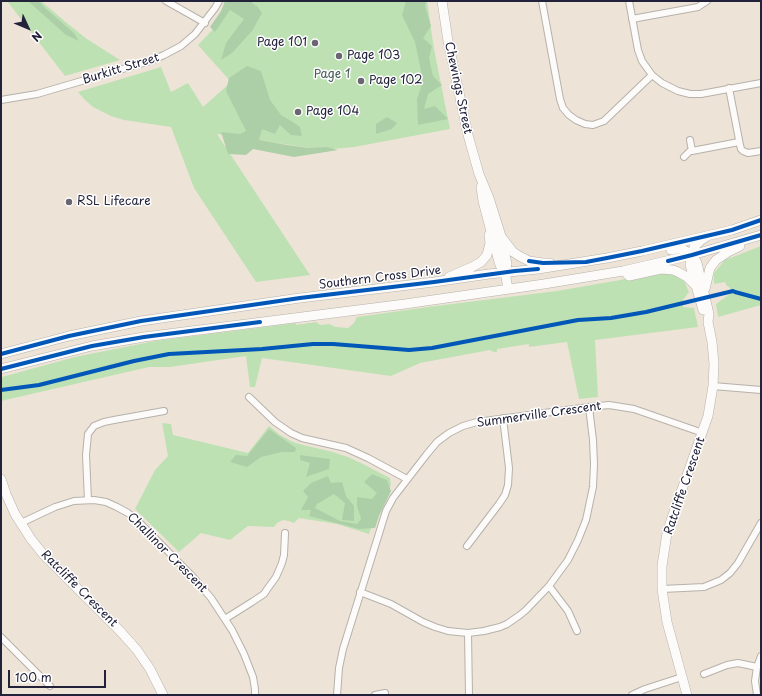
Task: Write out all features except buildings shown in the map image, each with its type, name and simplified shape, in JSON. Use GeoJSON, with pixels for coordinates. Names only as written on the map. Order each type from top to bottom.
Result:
{"type":"FeatureCollection","features":[{"type":"Feature","properties":{"kind":"main road","name":"Chewings Street"},"geometry":{"type":"LineString","coordinates":[[442,1],[448,41],[464,119],[479,174],[483,201],[500,265],[505,272]]}},
{"type":"Feature","properties":{"kind":"main road","name":"Chewings Street"},"geometry":{"type":"LineString","coordinates":[[479,174],[502,236],[507,264],[505,272],[508,289]]}},
{"type":"Feature","properties":{"kind":"main road"},"geometry":{"type":"LineString","coordinates":[[434,282],[481,262],[487,255],[490,243],[488,220]]}},
{"type":"Feature","properties":{"kind":"main road","name":"Southern Cross Drive"},"geometry":{"type":"LineString","coordinates":[[1,354],[69,336],[142,321],[300,298],[586,262],[642,252],[732,230],[761,220]]}},
{"type":"Feature","properties":{"kind":"main road"},"geometry":{"type":"LineString","coordinates":[[692,255],[694,247],[700,241],[711,235]]}},
{"type":"Feature","properties":{"kind":"main road"},"geometry":{"type":"LineString","coordinates":[[502,236],[513,252],[529,261],[543,263],[586,262]]}},
{"type":"Feature","properties":{"kind":"main road"},"geometry":{"type":"LineString","coordinates":[[1,369],[92,346],[144,337],[332,314],[623,271],[692,255],[761,236]]}},
{"type":"Feature","properties":{"kind":"main road"},"geometry":{"type":"LineString","coordinates":[[702,297],[710,268],[716,260],[728,252],[761,236]]}},
{"type":"Feature","properties":{"kind":"main road"},"geometry":{"type":"LineString","coordinates":[[642,252],[655,254],[681,248],[692,255]]}},
{"type":"Feature","properties":{"kind":"main road","name":"Ratcliffe Crescent"},"geometry":{"type":"LineString","coordinates":[[692,255],[690,265],[695,285],[702,297]]}},
{"type":"Feature","properties":{"kind":"main road","name":"Ratcliffe Crescent"},"geometry":{"type":"LineString","coordinates":[[687,695],[667,622],[662,589],[663,560],[667,533],[703,433],[708,416],[713,386],[714,364],[712,342],[708,322],[704,314],[697,263],[692,255]]}},
{"type":"Feature","properties":{"kind":"main road"},"geometry":{"type":"LineString","coordinates":[[623,271],[629,276],[661,269],[673,270],[686,277],[695,285]]}},
{"type":"Feature","properties":{"kind":"main road","name":"Ratcliffe Crescent"},"geometry":{"type":"LineString","coordinates":[[1,479],[6,494],[20,523],[31,539],[43,554],[122,632],[150,669],[163,695]]}},
{"type":"Feature","properties":{"kind":"street"},"geometry":{"type":"LineString","coordinates":[[166,1],[205,23]]}},
{"type":"Feature","properties":{"kind":"street","name":"Burkitt Street"},"geometry":{"type":"LineString","coordinates":[[1,100],[37,94],[150,61],[164,55],[181,46],[195,34],[205,23],[219,1]]}},
{"type":"Feature","properties":{"kind":"street"},"geometry":{"type":"LineString","coordinates":[[542,1],[560,99],[563,108],[576,120],[584,124],[593,125],[604,121],[652,75]]}},
{"type":"Feature","properties":{"kind":"street"},"geometry":{"type":"LineString","coordinates":[[629,1],[638,50],[642,61],[652,75],[662,83],[672,89],[690,94],[701,94],[761,83]]}},
{"type":"Feature","properties":{"kind":"street"},"geometry":{"type":"LineString","coordinates":[[632,19],[698,7],[707,1]]}},
{"type":"Feature","properties":{"kind":"street"},"geometry":{"type":"LineString","coordinates":[[729,88],[741,149],[748,153],[761,151]]}},
{"type":"Feature","properties":{"kind":"street"},"geometry":{"type":"LineString","coordinates":[[690,140],[692,150]]}},
{"type":"Feature","properties":{"kind":"street"},"geometry":{"type":"LineString","coordinates":[[684,157],[692,150],[739,142]]}},
{"type":"Feature","properties":{"kind":"street"},"geometry":{"type":"LineString","coordinates":[[713,386],[761,390]]}},
{"type":"Feature","properties":{"kind":"street"},"geometry":{"type":"LineString","coordinates":[[249,397],[275,422],[291,433],[302,438],[346,448],[407,479]]}},
{"type":"Feature","properties":{"kind":"street","name":"Summerville Crescent"},"geometry":{"type":"LineString","coordinates":[[337,695],[339,668],[343,649],[386,511],[393,498],[427,454],[437,442],[449,433],[463,426],[478,422],[589,407],[609,406],[634,409],[703,433]]}},
{"type":"Feature","properties":{"kind":"street"},"geometry":{"type":"LineString","coordinates":[[360,592],[392,604],[436,628],[448,631],[468,633],[484,631],[507,624],[520,615],[556,577],[572,553],[586,520],[593,487],[594,464],[589,407]]}},
{"type":"Feature","properties":{"kind":"street"},"geometry":{"type":"LineString","coordinates":[[88,500],[86,455],[88,434],[94,426],[104,422],[164,412]]}},
{"type":"Feature","properties":{"kind":"street"},"geometry":{"type":"LineString","coordinates":[[467,546],[499,504],[505,495],[508,485],[509,468],[503,418]]}},
{"type":"Feature","properties":{"kind":"street","name":"Challinor Crescent"},"geometry":{"type":"LineString","coordinates":[[20,523],[68,502],[88,500],[106,502],[128,513],[138,521],[194,578],[226,619],[244,654],[253,677],[255,695]]}},
{"type":"Feature","properties":{"kind":"street"},"geometry":{"type":"LineString","coordinates":[[662,589],[704,587],[721,580],[730,573],[738,563],[761,523]]}},
{"type":"Feature","properties":{"kind":"street"},"geometry":{"type":"LineString","coordinates":[[226,619],[264,594],[276,577],[284,555],[285,533]]}},
{"type":"Feature","properties":{"kind":"street"},"geometry":{"type":"LineString","coordinates":[[549,586],[568,611],[577,631]]}},
{"type":"Feature","properties":{"kind":"street"},"geometry":{"type":"LineString","coordinates":[[468,633],[469,695]]}},
{"type":"Feature","properties":{"kind":"street"},"geometry":{"type":"LineString","coordinates":[[1,637],[50,686]]}},
{"type":"Feature","properties":{"kind":"street"},"geometry":{"type":"LineString","coordinates":[[757,695],[755,681],[757,667],[761,656]]}},
{"type":"Feature","properties":{"kind":"street"},"geometry":{"type":"LineString","coordinates":[[704,674],[727,664],[738,663],[757,667]]}},
{"type":"Feature","properties":{"kind":"street"},"geometry":{"type":"LineString","coordinates":[[632,695],[645,689],[682,677]]}},
{"type":"Feature","properties":{"kind":"street"},"geometry":{"type":"LineString","coordinates":[[375,695],[384,693]]}},
{"type":"Feature","properties":{"kind":"green space"},"geometry":{"type":"Polygon","coordinates":[[[7,1],[41,1],[87,39],[120,60],[65,76],[7,1]]]}},
{"type":"Feature","properties":{"kind":"green space"},"geometry":{"type":"Polygon","coordinates":[[[28,1],[39,1],[74,33],[79,41],[66,35],[28,1]]]}},
{"type":"Feature","properties":{"kind":"green space"},"geometry":{"type":"Polygon","coordinates":[[[225,1],[251,1],[262,13],[252,31],[232,53],[221,60],[226,43],[244,19],[230,10],[215,32],[210,27],[221,11],[225,1]]]}},
{"type":"Feature","properties":{"kind":"green space","name":"Page 1"},"geometry":{"type":"Polygon","coordinates":[[[231,1],[427,1],[434,49],[450,129],[354,147],[332,149],[310,148],[217,134],[310,275],[256,282],[194,188],[171,127],[124,120],[111,116],[93,107],[78,92],[161,67],[171,92],[188,83],[203,107],[231,82],[198,45],[214,28],[231,1]]]}},
{"type":"Feature","properties":{"kind":"green space"},"geometry":{"type":"Polygon","coordinates":[[[406,1],[426,1],[425,6],[431,26],[423,38],[432,46],[429,58],[433,76],[442,85],[428,94],[424,109],[435,106],[448,119],[418,125],[417,99],[423,81],[415,42],[402,15],[406,1]]]}},
{"type":"Feature","properties":{"kind":"green space"},"geometry":{"type":"Polygon","coordinates":[[[247,66],[261,71],[270,100],[281,115],[300,127],[302,136],[291,135],[280,125],[275,134],[262,129],[259,140],[309,148],[327,147],[338,150],[294,157],[253,149],[246,155],[228,154],[221,132],[240,134],[246,131],[226,91],[229,78],[247,66]]]}},
{"type":"Feature","properties":{"kind":"green space"},"geometry":{"type":"Polygon","coordinates":[[[387,117],[397,123],[392,129],[376,134],[376,124],[387,117]]]}},
{"type":"Feature","properties":{"kind":"green space"},"geometry":{"type":"Polygon","coordinates":[[[761,246],[761,305],[718,317],[716,304],[731,293],[730,288],[725,282],[714,284],[714,273],[725,260],[761,246]]]}},
{"type":"Feature","properties":{"kind":"green space"},"geometry":{"type":"Polygon","coordinates":[[[666,272],[677,276],[684,281],[689,292],[683,300],[683,307],[694,308],[698,327],[595,340],[598,397],[579,399],[567,342],[529,347],[529,344],[497,349],[497,352],[490,350],[420,363],[391,376],[262,358],[255,387],[250,387],[246,356],[170,367],[149,367],[1,401],[2,377],[75,357],[155,341],[296,323],[296,325],[316,322],[320,325],[329,324],[336,327],[348,328],[354,323],[357,317],[557,291],[666,272]]]}},
{"type":"Feature","properties":{"kind":"green space"},"geometry":{"type":"Polygon","coordinates":[[[162,423],[171,424],[173,435],[248,453],[269,426],[280,435],[293,442],[333,452],[361,463],[390,478],[391,485],[379,505],[369,534],[337,524],[299,518],[294,523],[283,520],[277,523],[274,527],[248,526],[230,540],[201,533],[179,552],[135,509],[155,470],[168,456],[162,423]]]}},
{"type":"Feature","properties":{"kind":"green space"},"geometry":{"type":"Polygon","coordinates":[[[269,429],[296,448],[295,452],[282,452],[261,457],[247,467],[230,462],[236,455],[247,456],[269,429]]]}},
{"type":"Feature","properties":{"kind":"green space"},"geometry":{"type":"Polygon","coordinates":[[[300,455],[330,459],[329,469],[306,477],[310,463],[300,460],[300,455]]]}},
{"type":"Feature","properties":{"kind":"green space"},"geometry":{"type":"Polygon","coordinates":[[[372,474],[387,480],[391,491],[375,528],[359,529],[309,516],[311,510],[301,510],[308,497],[303,491],[311,483],[328,476],[331,483],[342,482],[346,496],[354,506],[354,521],[342,520],[345,503],[334,494],[317,504],[315,508],[340,521],[357,524],[361,519],[357,506],[357,497],[372,499],[377,493],[364,482],[372,474]]]}},
{"type":"Feature","properties":{"kind":"cycle path"},"geometry":{"type":"LineString","coordinates":[[529,261],[543,263],[586,262],[642,251],[732,230],[761,220]]}},
{"type":"Feature","properties":{"kind":"cycle path"},"geometry":{"type":"LineString","coordinates":[[668,261],[761,235]]}},
{"type":"Feature","properties":{"kind":"cycle path"},"geometry":{"type":"LineString","coordinates":[[1,354],[69,336],[141,321],[300,298],[538,269]]}},
{"type":"Feature","properties":{"kind":"cycle path"},"geometry":{"type":"LineString","coordinates":[[1,390],[39,385],[134,361],[169,354],[262,349],[313,344],[333,344],[409,350],[432,348],[578,320],[611,318],[646,312],[733,291],[761,299]]}},
{"type":"Feature","properties":{"kind":"cycle path"},"geometry":{"type":"LineString","coordinates":[[1,369],[92,346],[144,337],[260,322]]}},
{"type":"Feature","properties":{"kind":"place","name":"Page 101"},"geometry":{"type":"Point","coordinates":[315,43]}},
{"type":"Feature","properties":{"kind":"place","name":"Page 103"},"geometry":{"type":"Point","coordinates":[339,56]}},
{"type":"Feature","properties":{"kind":"place","name":"Page 102"},"geometry":{"type":"Point","coordinates":[361,81]}},
{"type":"Feature","properties":{"kind":"place","name":"Page 104"},"geometry":{"type":"Point","coordinates":[298,112]}},
{"type":"Feature","properties":{"kind":"place","name":"RSL Lifecare"},"geometry":{"type":"Point","coordinates":[69,202]}}]}
